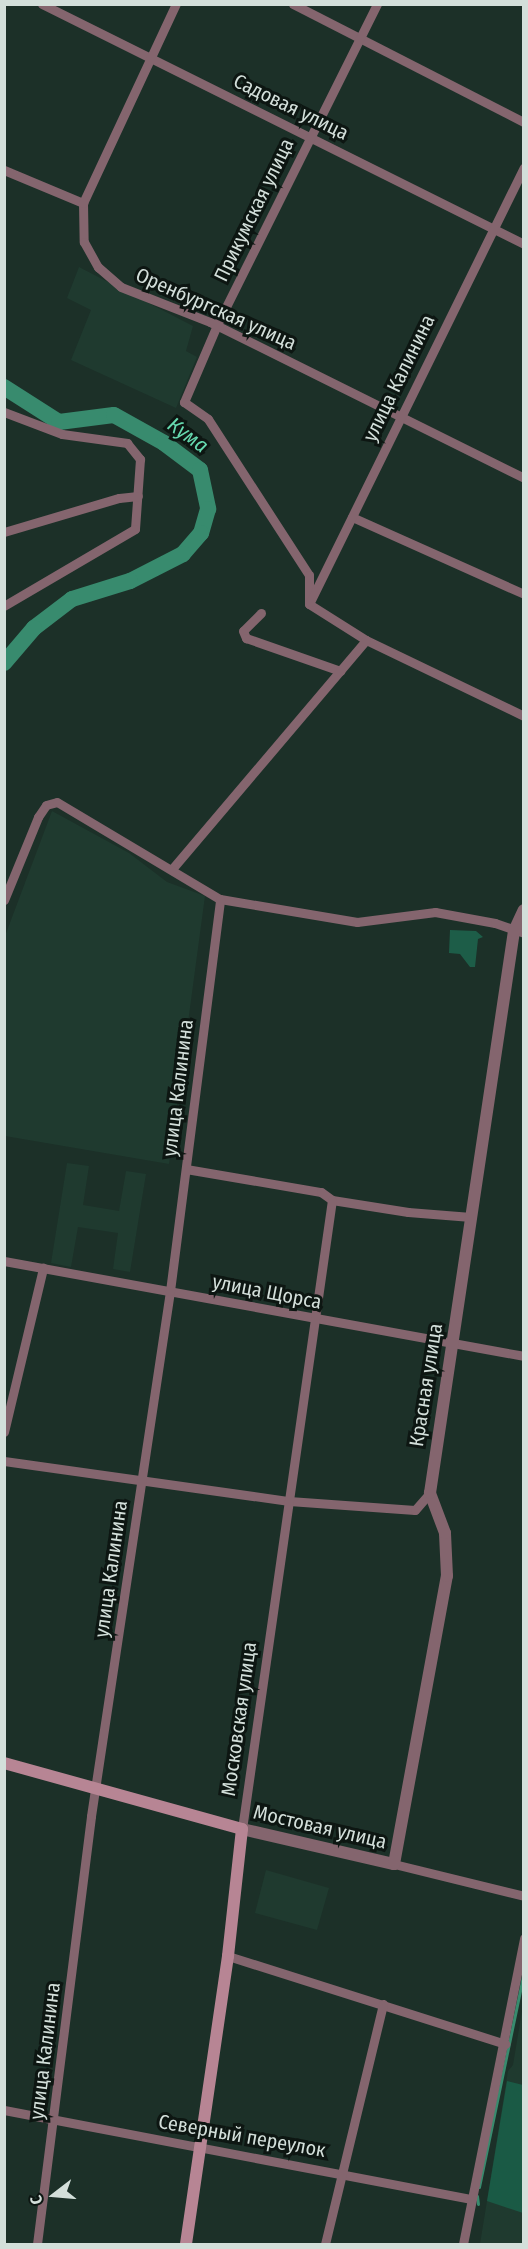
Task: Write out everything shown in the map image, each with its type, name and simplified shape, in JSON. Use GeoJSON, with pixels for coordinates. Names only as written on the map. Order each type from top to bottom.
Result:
{"type":"FeatureCollection","features":[{"type":"Feature","properties":{"kind":"main road","name":"Мостовая улица"},"geometry":{"type":"LineString","coordinates":[[4,1763],[242,1829]]}},
{"type":"Feature","properties":{"kind":"main road","name":"Московская улица"},"geometry":{"type":"LineString","coordinates":[[186,2244],[228,1956],[242,1829]]}},
{"type":"Feature","properties":{"kind":"street","name":"Садовая улица"},"geometry":{"type":"LineString","coordinates":[[42,4],[524,244]]}},
{"type":"Feature","properties":{"kind":"street"},"geometry":{"type":"LineString","coordinates":[[4,170],[83,203],[176,4]]}},
{"type":"Feature","properties":{"kind":"street"},"geometry":{"type":"LineString","coordinates":[[293,4],[524,122]]}},
{"type":"Feature","properties":{"kind":"street","name":"Прикумская улица"},"geometry":{"type":"LineString","coordinates":[[309,604],[309,575],[207,419],[184,402],[217,326],[376,4]]}},
{"type":"Feature","properties":{"kind":"street","name":"улица Калинина"},"geometry":{"type":"LineString","coordinates":[[309,604],[399,417],[524,168]]}},
{"type":"Feature","properties":{"kind":"street","name":"Оренбургская улица"},"geometry":{"type":"LineString","coordinates":[[83,203],[84,242],[98,267],[122,287],[217,326],[524,478]]}},
{"type":"Feature","properties":{"kind":"street"},"geometry":{"type":"LineString","coordinates":[[4,412],[62,434],[127,443],[140,459],[135,528],[4,606]]}},
{"type":"Feature","properties":{"kind":"street"},"geometry":{"type":"LineString","coordinates":[[4,532],[119,498],[138,496]]}},
{"type":"Feature","properties":{"kind":"street"},"geometry":{"type":"LineString","coordinates":[[352,517],[524,594]]}},
{"type":"Feature","properties":{"kind":"street"},"geometry":{"type":"LineString","coordinates":[[309,604],[366,640],[524,716]]}},
{"type":"Feature","properties":{"kind":"street"},"geometry":{"type":"LineString","coordinates":[[261,613],[243,631],[246,638],[340,671]]}},
{"type":"Feature","properties":{"kind":"street"},"geometry":{"type":"LineString","coordinates":[[172,869],[366,640]]}},
{"type":"Feature","properties":{"kind":"street"},"geometry":{"type":"LineString","coordinates":[[4,900],[38,817],[46,805],[57,802],[220,899],[357,922],[435,912],[495,923],[519,932]]}},
{"type":"Feature","properties":{"kind":"street","name":"улица Калинина"},"geometry":{"type":"LineString","coordinates":[[37,2244],[91,1816],[98,1790],[170,1291],[220,899]]}},
{"type":"Feature","properties":{"kind":"street","name":"Красная улица"},"geometry":{"type":"LineString","coordinates":[[394,1864],[447,1576],[445,1533],[430,1493],[471,1217],[524,910]]}},
{"type":"Feature","properties":{"kind":"street"},"geometry":{"type":"LineString","coordinates":[[186,1168],[321,1192],[332,1200],[408,1212],[471,1217]]}},
{"type":"Feature","properties":{"kind":"street","name":"Московская улица"},"geometry":{"type":"LineString","coordinates":[[242,1829],[313,1320],[332,1200]]}},
{"type":"Feature","properties":{"kind":"street","name":"улица Щорса"},"geometry":{"type":"LineString","coordinates":[[4,1261],[313,1320],[524,1356]]}},
{"type":"Feature","properties":{"kind":"street"},"geometry":{"type":"LineString","coordinates":[[4,1432],[43,1268]]}},
{"type":"Feature","properties":{"kind":"street"},"geometry":{"type":"LineString","coordinates":[[4,1461],[142,1483],[289,1501],[415,1510],[430,1493]]}},
{"type":"Feature","properties":{"kind":"street","name":"Мостовая улица"},"geometry":{"type":"LineString","coordinates":[[242,1829],[524,1896]]}},
{"type":"Feature","properties":{"kind":"street"},"geometry":{"type":"LineString","coordinates":[[463,2244],[505,2044],[524,1938]]}},
{"type":"Feature","properties":{"kind":"street"},"geometry":{"type":"LineString","coordinates":[[228,1956],[505,2044]]}},
{"type":"Feature","properties":{"kind":"street"},"geometry":{"type":"LineString","coordinates":[[325,2244],[384,2004]]}},
{"type":"Feature","properties":{"kind":"street","name":"Северный переулок"},"geometry":{"type":"LineString","coordinates":[[4,2110],[472,2199]]}},
{"type":"Feature","properties":{"kind":"shaded area"},"geometry":{"type":"Polygon","coordinates":[[[79,267],[193,326],[186,351],[197,357],[176,408],[71,360],[91,310],[67,298],[79,267]]]}},
{"type":"Feature","properties":{"kind":"shaded area"},"geometry":{"type":"Polygon","coordinates":[[[52,811],[129,853],[167,882],[205,896],[169,1164],[5,1136],[5,936],[52,811]]]}},
{"type":"Feature","properties":{"kind":"shaded area"},"geometry":{"type":"Polygon","coordinates":[[[67,1163],[89,1166],[83,1205],[119,1211],[126,1171],[146,1174],[130,1272],[113,1269],[118,1233],[78,1227],[71,1267],[51,1263],[67,1163]]]}},
{"type":"Feature","properties":{"kind":"shaded area"},"geometry":{"type":"Polygon","coordinates":[[[266,1870],[329,1888],[317,1930],[255,1913],[266,1870]]]}},
{"type":"Feature","properties":{"kind":"shaded area"},"geometry":{"type":"Polygon","coordinates":[[[523,2005],[523,2244],[480,2244],[508,2071],[513,2065],[523,2005]]]}},
{"type":"Feature","properties":{"kind":"green space"},"geometry":{"type":"Polygon","coordinates":[[[450,930],[476,931],[483,937],[478,939],[475,967],[470,967],[460,954],[449,953],[450,930]]]}},
{"type":"Feature","properties":{"kind":"green space"},"geometry":{"type":"Polygon","coordinates":[[[507,2081],[523,2085],[523,2213],[487,2201],[507,2081]]]}},
{"type":"Feature","properties":{"kind":"waterway","name":"Кума"},"geometry":{"type":"LineString","coordinates":[[4,387],[59,422],[114,415],[164,443],[200,470],[208,509],[201,533],[183,554],[130,581],[72,599],[34,628],[4,663]]}},
{"type":"Feature","properties":{"kind":"waterway"},"geometry":{"type":"LineString","coordinates":[[479,2187],[524,1971]]}},
{"type":"Feature","properties":{"kind":"waterway"},"geometry":{"type":"LineString","coordinates":[[477,2196],[478,2204]]}}]}
